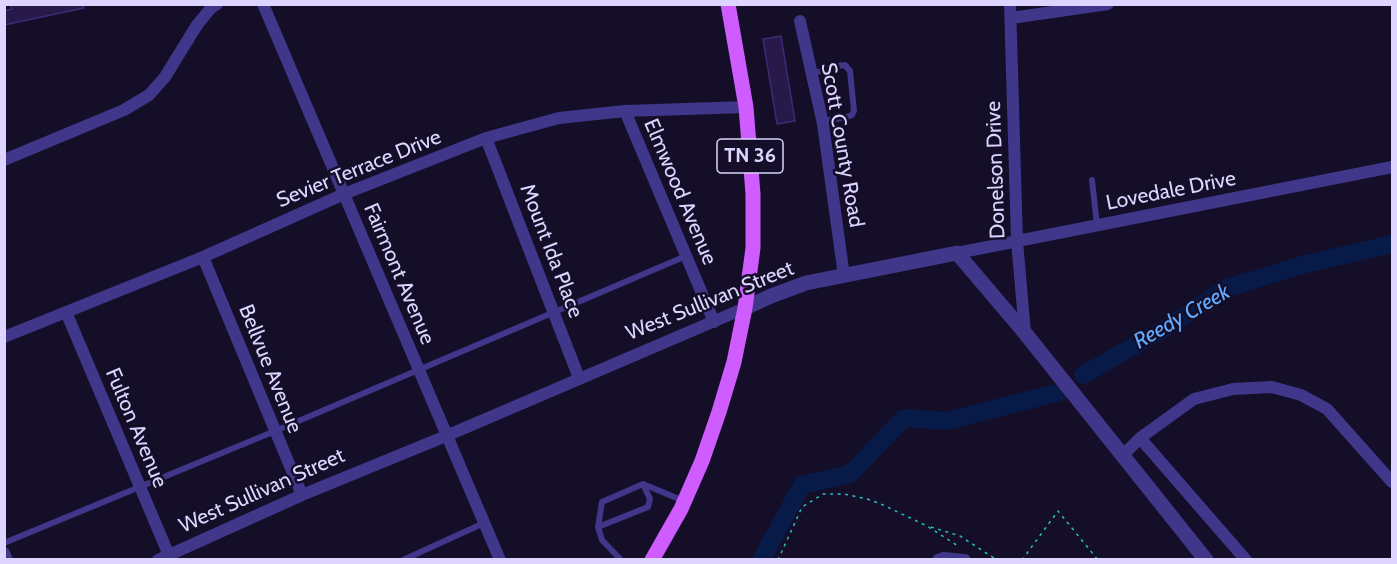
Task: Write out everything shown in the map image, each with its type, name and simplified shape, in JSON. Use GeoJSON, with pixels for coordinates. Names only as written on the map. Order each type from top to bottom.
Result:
{"type":"FeatureCollection","features":[{"type":"Feature","properties":{"kind":"main road","name":"TN 36"},"geometry":{"type":"LineString","coordinates":[[652,560],[684,501],[702,461],[735,362],[745,308],[753,248],[753,194],[746,107],[728,4]]}},
{"type":"Feature","properties":{"kind":"street"},"geometry":{"type":"LineString","coordinates":[[4,160],[124,110],[149,95],[165,77],[197,26],[217,4]]}},
{"type":"Feature","properties":{"kind":"street","name":"Fairmont Avenue"},"geometry":{"type":"LineString","coordinates":[[263,4],[500,560]]}},
{"type":"Feature","properties":{"kind":"street","name":"Donelson Drive"},"geometry":{"type":"LineString","coordinates":[[1010,4],[1017,241],[1025,333]]}},
{"type":"Feature","properties":{"kind":"street"},"geometry":{"type":"LineString","coordinates":[[1011,18],[1108,4]]}},
{"type":"Feature","properties":{"kind":"street","name":"Scott County Road"},"geometry":{"type":"LineString","coordinates":[[800,21],[822,121],[844,276]]}},
{"type":"Feature","properties":{"kind":"street","name":"Sevier Terrace Drive"},"geometry":{"type":"LineString","coordinates":[[4,337],[203,257],[344,194],[486,138],[559,118],[625,111],[746,107]]}},
{"type":"Feature","properties":{"kind":"street","name":"Elmwood Avenue"},"geometry":{"type":"LineString","coordinates":[[625,111],[714,322]]}},
{"type":"Feature","properties":{"kind":"street","name":"Mount Ida Place"},"geometry":{"type":"LineString","coordinates":[[486,138],[579,378]]}},
{"type":"Feature","properties":{"kind":"street","name":"Lovedale Drive"},"geometry":{"type":"LineString","coordinates":[[957,253],[1392,167]]}},
{"type":"Feature","properties":{"kind":"street"},"geometry":{"type":"LineString","coordinates":[[957,253],[1025,333],[1206,560]]}},
{"type":"Feature","properties":{"kind":"street","name":"West Sullivan Street"},"geometry":{"type":"LineString","coordinates":[[166,558],[302,495],[446,436],[771,296],[806,283],[957,253]]}},
{"type":"Feature","properties":{"kind":"street","name":"Bellvue Avenue"},"geometry":{"type":"LineString","coordinates":[[203,257],[302,495]]}},
{"type":"Feature","properties":{"kind":"street","name":"Fulton Avenue"},"geometry":{"type":"LineString","coordinates":[[66,312],[141,487],[166,558]]}},
{"type":"Feature","properties":{"kind":"street"},"geometry":{"type":"LineString","coordinates":[[1123,455],[1140,438],[1194,399],[1233,389],[1272,387],[1301,395],[1327,409],[1392,482]]}},
{"type":"Feature","properties":{"kind":"street"},"geometry":{"type":"LineString","coordinates":[[1140,438],[1246,560]]}},
{"type":"Feature","properties":{"kind":"street"},"geometry":{"type":"LineString","coordinates":[[4,553],[7,560]]}},
{"type":"Feature","properties":{"kind":"street"},"geometry":{"type":"LineString","coordinates":[[938,560],[943,558],[965,559]]}},
{"type":"Feature","properties":{"kind":"lane"},"geometry":{"type":"LineString","coordinates":[[811,74],[840,65],[845,65],[850,71],[854,111],[852,115],[822,121]]}},
{"type":"Feature","properties":{"kind":"lane"},"geometry":{"type":"LineString","coordinates":[[1092,180],[1097,226]]}},
{"type":"Feature","properties":{"kind":"lane"},"geometry":{"type":"LineString","coordinates":[[4,543],[275,431],[686,256]]}},
{"type":"Feature","properties":{"kind":"lane"},"geometry":{"type":"LineString","coordinates":[[621,560],[602,540],[598,526],[602,502],[643,483],[684,501]]}},
{"type":"Feature","properties":{"kind":"lane"},"geometry":{"type":"LineString","coordinates":[[598,526],[648,507],[650,499],[643,483]]}},
{"type":"Feature","properties":{"kind":"lane"},"geometry":{"type":"LineString","coordinates":[[404,560],[484,523]]}},
{"type":"Feature","properties":{"kind":"path"},"geometry":{"type":"LineString","coordinates":[[778,560],[802,507],[823,494],[835,493],[867,499],[927,526],[960,536],[997,560]]}},
{"type":"Feature","properties":{"kind":"path"},"geometry":{"type":"LineString","coordinates":[[1022,560],[1058,511],[1098,560]]}},
{"type":"Feature","properties":{"kind":"path"},"geometry":{"type":"LineString","coordinates":[[927,526],[955,544],[965,559]]}},
{"type":"Feature","properties":{"kind":"building"},"geometry":{"type":"Polygon","coordinates":[[[10,4],[83,4],[84,8],[4,25],[4,11],[12,9],[10,4]]]}},
{"type":"Feature","properties":{"kind":"building"},"geometry":{"type":"Polygon","coordinates":[[[781,36],[795,121],[777,124],[763,39],[781,36]]]}},
{"type":"Feature","properties":{"kind":"waterway","name":"Reedy Creek"},"geometry":{"type":"LineString","coordinates":[[1083,375],[1162,330],[1227,288],[1302,265],[1392,244]]}},
{"type":"Feature","properties":{"kind":"waterway","name":"Reedy Creek"},"geometry":{"type":"LineString","coordinates":[[761,560],[802,485],[850,474],[904,418],[947,421],[1060,392]]}}]}
